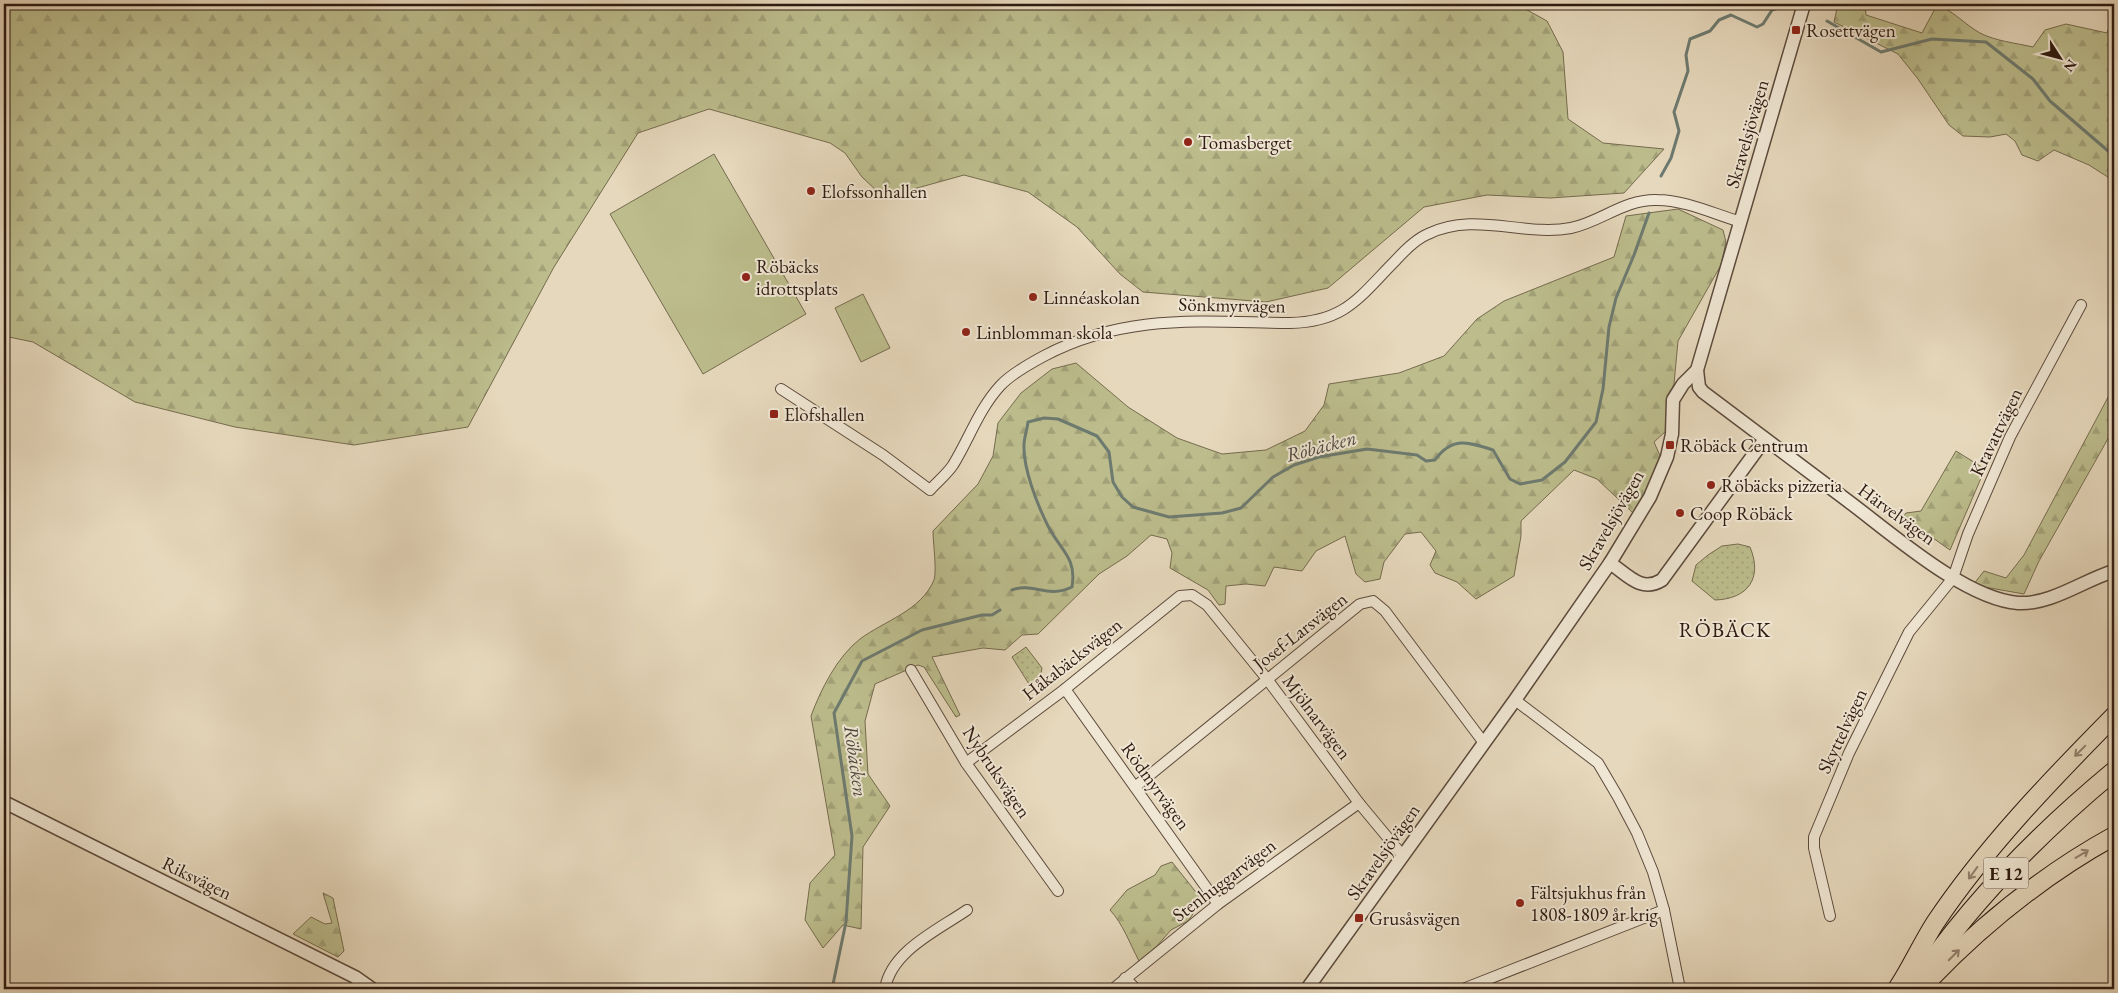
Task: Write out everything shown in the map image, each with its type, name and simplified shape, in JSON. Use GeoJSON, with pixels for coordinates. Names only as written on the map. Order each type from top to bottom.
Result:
{"type":"FeatureCollection","features":[{"type":"Feature","properties":{"kind":"highway"},"geometry":{"type":"LineString","coordinates":[[1908,972],[1935,924],[1978,866],[2021,814],[2114,716]]}},
{"type":"Feature","properties":{"kind":"highway","name":"E 12"},"geometry":{"type":"LineString","coordinates":[[1897,989],[1908,972],[1988,878],[2036,828],[2114,759]]}},
{"type":"Feature","properties":{"kind":"highway","name":"E 12"},"geometry":{"type":"LineString","coordinates":[[1912,989],[1954,932],[1994,885],[2076,803],[2114,771]]}},
{"type":"Feature","properties":{"kind":"highway"},"geometry":{"type":"LineString","coordinates":[[1920,989],[1960,949],[2036,884],[2114,836]]}},
{"type":"Feature","properties":{"kind":"street","name":"Skravelsjövägen"},"geometry":{"type":"LineString","coordinates":[[1307,989],[1515,700],[1610,563],[1650,497],[1667,457],[1672,434],[1673,400],[1683,384],[1697,370],[1804,4]]}},
{"type":"Feature","properties":{"kind":"street","name":"Sönkmyrvägen"},"geometry":{"type":"LineString","coordinates":[[781,389],[883,455],[930,490],[952,467],[973,427],[1001,385],[1036,360],[1061,347],[1100,332],[1141,324],[1175,321],[1308,323],[1326,318],[1343,311],[1360,299],[1407,248],[1427,234],[1446,227],[1470,223],[1541,229],[1572,227],[1620,207],[1644,200],[1666,200],[1741,222]]}},
{"type":"Feature","properties":{"kind":"street","name":"Kravattvägen"},"geometry":{"type":"LineString","coordinates":[[1953,578],[1968,534],[2010,437],[2081,305]]}},
{"type":"Feature","properties":{"kind":"street","name":"Härvelvägen"},"geometry":{"type":"LineString","coordinates":[[1697,370],[1699,386],[1703,392],[1953,578],[1996,599],[2018,603],[2040,600],[2114,571]]}},
{"type":"Feature","properties":{"kind":"street"},"geometry":{"type":"LineString","coordinates":[[1610,563],[1642,585],[1652,586],[1662,580],[1765,438]]}},
{"type":"Feature","properties":{"kind":"street","name":"Skyttelvägen"},"geometry":{"type":"LineString","coordinates":[[1830,916],[1814,848],[1814,837],[1849,753],[1909,632],[1953,578]]}},
{"type":"Feature","properties":{"kind":"street","name":"Håkabäcksvägen"},"geometry":{"type":"LineString","coordinates":[[966,763],[1065,689],[1180,596],[1186,594],[1201,600]]}},
{"type":"Feature","properties":{"kind":"street","name":"Mjölnarvägen"},"geometry":{"type":"LineString","coordinates":[[1201,600],[1267,680],[1359,803],[1403,856]]}},
{"type":"Feature","properties":{"kind":"street","name":"Josef-Larsvägen"},"geometry":{"type":"LineString","coordinates":[[1135,788],[1360,604],[1373,601],[1385,611],[1484,743]]}},
{"type":"Feature","properties":{"kind":"street","name":"Nybruksvägen"},"geometry":{"type":"LineString","coordinates":[[911,670],[966,763],[1058,891]]}},
{"type":"Feature","properties":{"kind":"street","name":"Rödmyrvägen"},"geometry":{"type":"LineString","coordinates":[[1065,689],[1218,904]]}},
{"type":"Feature","properties":{"kind":"street"},"geometry":{"type":"LineString","coordinates":[[1515,700],[1598,763],[1637,833],[1654,872],[1664,910],[1680,989]]}},
{"type":"Feature","properties":{"kind":"street","name":"Riksvägen"},"geometry":{"type":"LineString","coordinates":[[4,802],[355,977],[372,989]]}},
{"type":"Feature","properties":{"kind":"street","name":"Stenhuggarvägen"},"geometry":{"type":"LineString","coordinates":[[1112,989],[1218,904],[1359,803]]}},
{"type":"Feature","properties":{"kind":"street"},"geometry":{"type":"LineString","coordinates":[[885,989],[893,968],[902,957],[967,910]]}},
{"type":"Feature","properties":{"kind":"street"},"geometry":{"type":"LineString","coordinates":[[1463,989],[1664,910]]}},
{"type":"Feature","properties":{"kind":"street"},"geometry":{"type":"LineString","coordinates":[[1125,978],[1136,989]]}},
{"type":"Feature","properties":{"kind":"green space"},"geometry":{"type":"Polygon","coordinates":[[[4,4],[1521,4],[1520,6],[1547,21],[1563,52],[1568,119],[1603,143],[1664,149],[1624,193],[1550,198],[1487,195],[1424,207],[1328,288],[1266,302],[1143,292],[1120,274],[1077,227],[1028,192],[964,175],[892,195],[878,192],[862,177],[845,153],[830,143],[709,109],[638,133],[554,267],[468,427],[354,445],[235,427],[135,402],[33,342],[4,336],[4,4]]]}},
{"type":"Feature","properties":{"kind":"green space"},"geometry":{"type":"Polygon","coordinates":[[[1838,4],[1865,4],[1866,15],[1922,33],[1937,5],[1986,36],[2033,47],[2045,30],[2066,24],[2107,33],[2114,14],[2114,181],[2089,165],[2054,150],[2038,161],[2022,155],[2015,141],[2006,134],[1990,137],[1963,136],[1949,125],[1918,79],[1898,54],[1834,22],[1838,4]]]}},
{"type":"Feature","properties":{"kind":"green space"},"geometry":{"type":"Polygon","coordinates":[[[714,154],[806,314],[703,374],[610,214],[714,154]]]}},
{"type":"Feature","properties":{"kind":"green space"},"geometry":{"type":"Polygon","coordinates":[[[1678,209],[1723,230],[1726,242],[1721,265],[1678,341],[1674,384],[1667,398],[1666,431],[1654,442],[1661,458],[1648,493],[1633,513],[1597,479],[1574,470],[1521,521],[1521,536],[1514,576],[1476,599],[1457,582],[1435,573],[1430,565],[1436,551],[1421,532],[1405,534],[1384,562],[1380,579],[1365,582],[1356,574],[1345,536],[1316,551],[1302,571],[1274,567],[1265,586],[1246,584],[1226,586],[1225,604],[1219,605],[1208,590],[1170,568],[1172,553],[1167,539],[1151,535],[1127,556],[1099,574],[1038,634],[1022,635],[1005,650],[983,648],[932,657],[960,715],[956,717],[924,667],[918,665],[875,684],[865,721],[868,774],[890,806],[863,847],[861,929],[843,925],[823,948],[805,920],[810,883],[835,855],[811,716],[831,674],[852,646],[860,639],[911,608],[928,591],[935,576],[933,531],[978,484],[993,456],[998,423],[1021,393],[1052,369],[1076,363],[1128,407],[1177,438],[1222,454],[1266,450],[1305,431],[1324,405],[1329,384],[1399,373],[1444,356],[1477,319],[1504,301],[1614,257],[1626,216],[1678,209]]]}},
{"type":"Feature","properties":{"kind":"green space"},"geometry":{"type":"Polygon","coordinates":[[[863,294],[890,348],[861,362],[835,308],[863,294]]]}},
{"type":"Feature","properties":{"kind":"green space"},"geometry":{"type":"Polygon","coordinates":[[[2114,386],[2114,428],[2039,561],[2024,594],[1973,585],[1984,571],[2006,578],[2024,555],[2114,386]]]}},
{"type":"Feature","properties":{"kind":"green space"},"geometry":{"type":"Polygon","coordinates":[[[1956,451],[1985,469],[1950,550],[1903,517],[1906,513],[1921,511],[1956,451]]]}},
{"type":"Feature","properties":{"kind":"green space"},"geometry":{"type":"Polygon","coordinates":[[[1738,544],[1750,547],[1754,558],[1755,568],[1750,585],[1736,596],[1715,600],[1692,581],[1696,565],[1722,546],[1738,544]]]}},
{"type":"Feature","properties":{"kind":"green space"},"geometry":{"type":"Polygon","coordinates":[[[1026,647],[1042,668],[1040,679],[1029,684],[1012,657],[1026,647]]]}},
{"type":"Feature","properties":{"kind":"green space"},"geometry":{"type":"Polygon","coordinates":[[[1172,862],[1199,896],[1198,907],[1188,921],[1171,930],[1156,947],[1139,961],[1123,928],[1110,910],[1127,890],[1155,875],[1161,866],[1172,862]]]}},
{"type":"Feature","properties":{"kind":"green space"},"geometry":{"type":"Polygon","coordinates":[[[323,893],[333,898],[344,951],[338,957],[293,934],[311,917],[325,924],[332,923],[323,893]]]}},
{"type":"Feature","properties":{"kind":"waterway","name":"Röbäcken"},"geometry":{"type":"LineString","coordinates":[[1661,176],[1671,158],[1679,131],[1674,112],[1688,71],[1686,55],[1690,39],[1710,31],[1719,20],[1731,15],[1757,27],[1763,24],[1772,10],[1778,8]]}},
{"type":"Feature","properties":{"kind":"waterway","name":"Röbäcken"},"geometry":{"type":"LineString","coordinates":[[1827,21],[1881,52],[1932,39],[1986,42],[2033,79],[2050,101],[2114,156]]}},
{"type":"Feature","properties":{"kind":"waterway","name":"Röbäcken"},"geometry":{"type":"LineString","coordinates":[[1012,590],[1027,588],[1055,591],[1072,587],[1073,577],[1070,561],[1053,534],[1035,497],[1024,454],[1028,422],[1044,418],[1058,419],[1097,436],[1109,452],[1113,482],[1122,497],[1133,507],[1169,517],[1222,513],[1241,508],[1273,477],[1294,465],[1319,457],[1367,449],[1417,455],[1426,461],[1435,460],[1441,452],[1454,444],[1469,443],[1493,450],[1510,479],[1520,484],[1542,480],[1565,462],[1596,422],[1603,389],[1609,327],[1616,298],[1649,213]]}},
{"type":"Feature","properties":{"kind":"waterway","name":"Röbäcken"},"geometry":{"type":"LineString","coordinates":[[832,989],[846,922],[852,836],[834,713],[862,661],[922,630],[982,615],[992,615],[1000,610]]}},
{"type":"Feature","properties":{"kind":"place","name":"Rosettvägen"},"geometry":{"type":"Point","coordinates":[1796,30]}},
{"type":"Feature","properties":{"kind":"place","name":"Tomasberget"},"geometry":{"type":"Point","coordinates":[1188,142]}},
{"type":"Feature","properties":{"kind":"place","name":"Elofssonhallen"},"geometry":{"type":"Point","coordinates":[811,191]}},
{"type":"Feature","properties":{"kind":"place","name":"Röbäcks idrottsplats"},"geometry":{"type":"Point","coordinates":[746,277]}},
{"type":"Feature","properties":{"kind":"place","name":"Linnéaskolan"},"geometry":{"type":"Point","coordinates":[1033,297]}},
{"type":"Feature","properties":{"kind":"place","name":"Linblomman skola"},"geometry":{"type":"Point","coordinates":[966,332]}},
{"type":"Feature","properties":{"kind":"place","name":"Elofshallen"},"geometry":{"type":"Point","coordinates":[774,414]}},
{"type":"Feature","properties":{"kind":"place","name":"Röbäck Centrum"},"geometry":{"type":"Point","coordinates":[1670,445]}},
{"type":"Feature","properties":{"kind":"place","name":"Röbäcks pizzeria"},"geometry":{"type":"Point","coordinates":[1711,485]}},
{"type":"Feature","properties":{"kind":"place","name":"Coop Röbäck"},"geometry":{"type":"Point","coordinates":[1680,513]}},
{"type":"Feature","properties":{"kind":"place","name":"Fältsjukhus från 1808-1809 år krig"},"geometry":{"type":"Point","coordinates":[1520,903]}},
{"type":"Feature","properties":{"kind":"place","name":"Grusåsvägen"},"geometry":{"type":"Point","coordinates":[1359,918]}},
{"type":"Feature","properties":{"kind":"district","name":"RÖBÄCK"},"geometry":{"type":"Point","coordinates":[1725,629]}}]}
